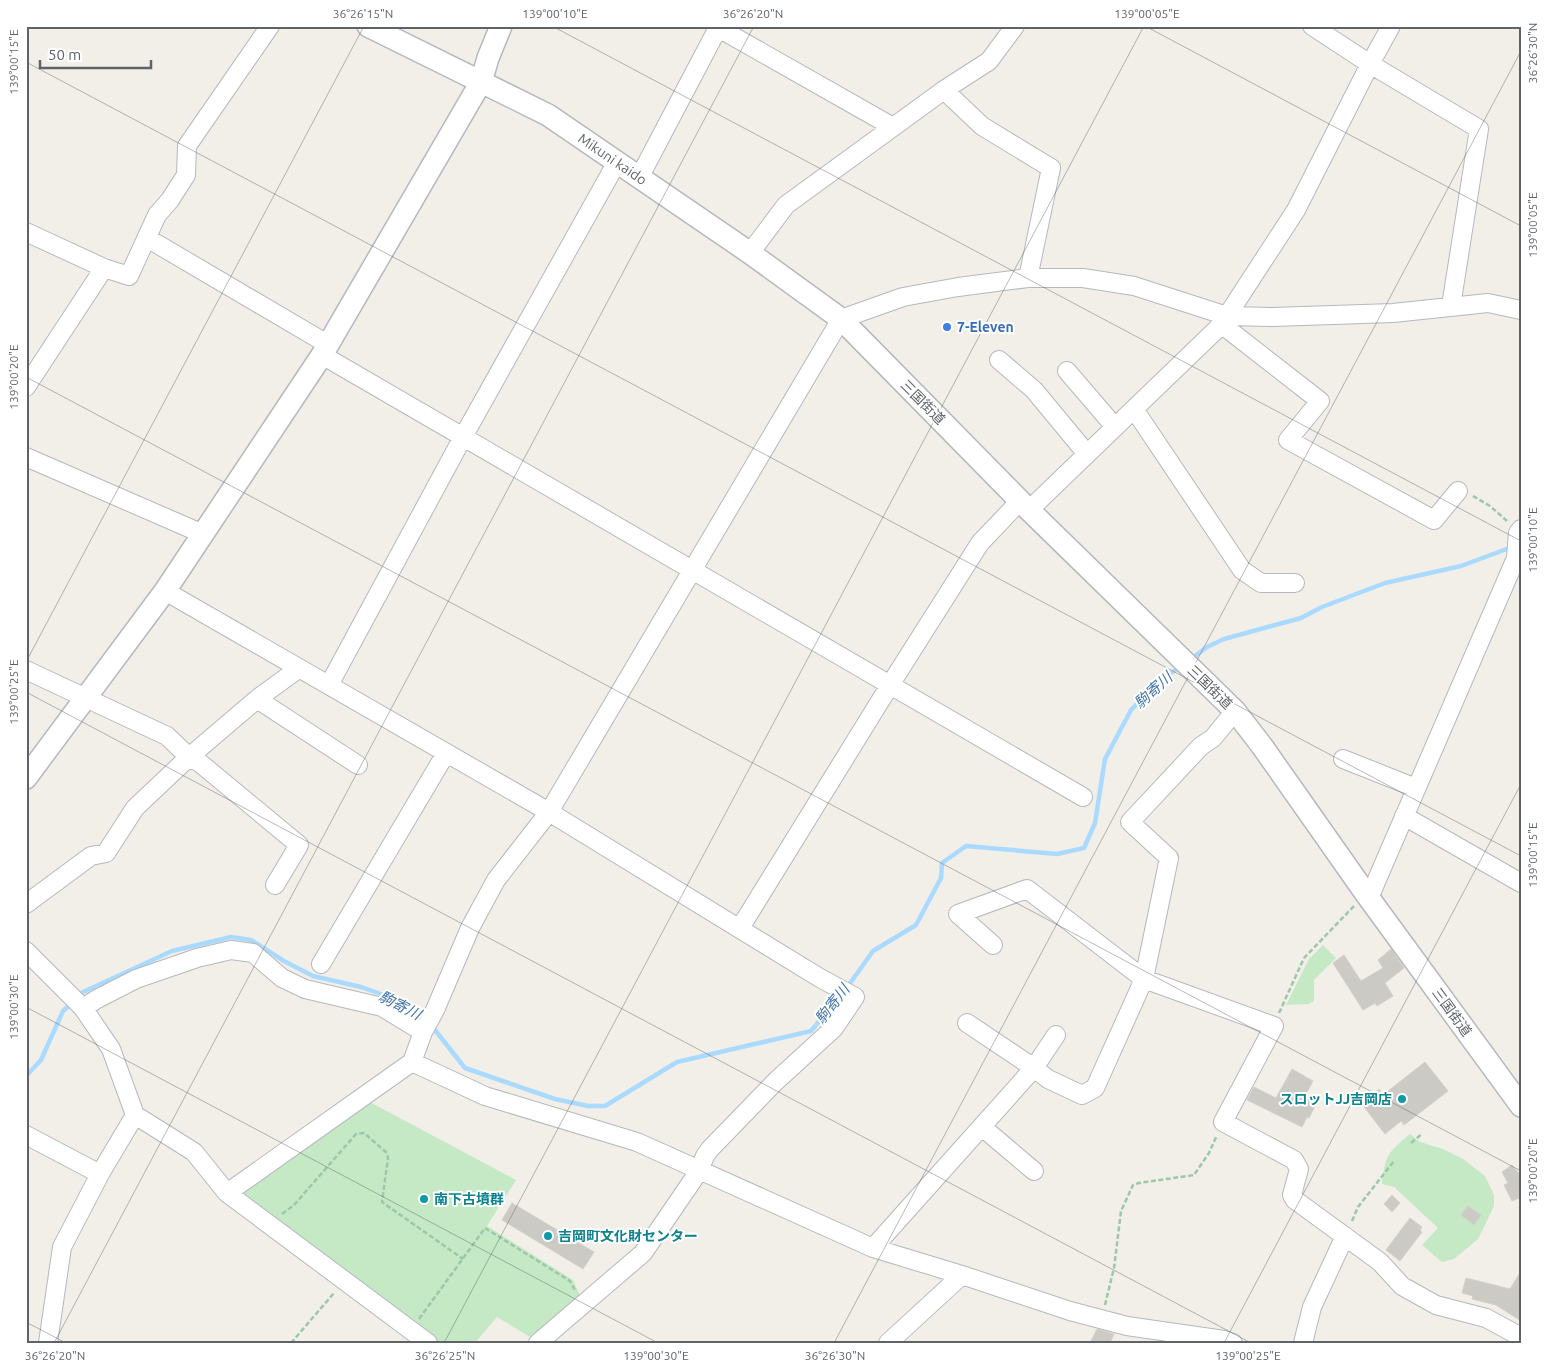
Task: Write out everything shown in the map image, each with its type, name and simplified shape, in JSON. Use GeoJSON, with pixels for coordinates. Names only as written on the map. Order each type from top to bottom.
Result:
{"type":"FeatureCollection","features":[{"type":"Feature","properties":{"kind":"street"},"geometry":{"type":"LineString","coordinates":[[26,232],[104,268],[129,276],[157,215],[170,200],[186,175],[187,146],[270,26]]}},
{"type":"Feature","properties":{"kind":"street","name":"Mikuni kaido"},"geometry":{"type":"LineString","coordinates":[[368,26],[548,114],[750,253],[841,319]]}},
{"type":"Feature","properties":{"kind":"street"},"geometry":{"type":"LineString","coordinates":[[26,778],[164,591],[326,350],[481,82],[501,26]]}},
{"type":"Feature","properties":{"kind":"street"},"geometry":{"type":"LineString","coordinates":[[750,253],[786,205],[944,90],[989,60],[1015,26]]}},
{"type":"Feature","properties":{"kind":"street"},"geometry":{"type":"LineString","coordinates":[[1312,26],[1370,64],[1479,129],[1451,306]]}},
{"type":"Feature","properties":{"kind":"street"},"geometry":{"type":"LineString","coordinates":[[740,928],[890,685],[980,544],[1087,454],[1217,329],[1227,316],[1296,210],[1391,26]]}},
{"type":"Feature","properties":{"kind":"street"},"geometry":{"type":"LineString","coordinates":[[639,178],[717,27],[893,127]]}},
{"type":"Feature","properties":{"kind":"street"},"geometry":{"type":"LineString","coordinates":[[944,90],[982,126],[1051,168],[1028,278]]}},
{"type":"Feature","properties":{"kind":"street"},"geometry":{"type":"LineString","coordinates":[[329,684],[463,436],[617,162]]}},
{"type":"Feature","properties":{"kind":"street"},"geometry":{"type":"LineString","coordinates":[[147,238],[463,436],[1083,797]]}},
{"type":"Feature","properties":{"kind":"street"},"geometry":{"type":"LineString","coordinates":[[26,388],[104,268]]}},
{"type":"Feature","properties":{"kind":"street"},"geometry":{"type":"LineString","coordinates":[[227,1193],[412,1062],[423,1032],[435,1010],[470,928],[496,880],[549,812],[841,319],[903,297],[958,287],[1028,278],[1083,278],[1134,286],[1227,316],[1274,317],[1394,313],[1488,303],[1521,310]]}},
{"type":"Feature","properties":{"kind":"street"},"geometry":{"type":"LineString","coordinates":[[1227,316],[1225,327],[1320,401],[1288,440],[1434,520],[1458,491]]}},
{"type":"Feature","properties":{"kind":"street","name":"三国街道"},"geometry":{"type":"LineString","coordinates":[[841,319],[1025,506],[1235,711],[1521,1106]]}},
{"type":"Feature","properties":{"kind":"street"},"geometry":{"type":"LineString","coordinates":[[999,360],[1034,390],[1087,454]]}},
{"type":"Feature","properties":{"kind":"street"},"geometry":{"type":"LineString","coordinates":[[1067,370],[1115,427]]}},
{"type":"Feature","properties":{"kind":"street"},"geometry":{"type":"LineString","coordinates":[[1134,409],[1242,570],[1261,583],[1294,583]]}},
{"type":"Feature","properties":{"kind":"street"},"geometry":{"type":"LineString","coordinates":[[26,457],[202,534]]}},
{"type":"Feature","properties":{"kind":"street"},"geometry":{"type":"LineString","coordinates":[[1368,896],[1516,558],[1518,538]]}},
{"type":"Feature","properties":{"kind":"street"},"geometry":{"type":"LineString","coordinates":[[164,591],[549,812],[820,978],[856,997],[834,1028],[775,1082],[710,1149],[699,1171],[643,1252],[538,1343]]}},
{"type":"Feature","properties":{"kind":"street"},"geometry":{"type":"LineString","coordinates":[[26,904],[90,856],[106,853],[135,808],[189,757],[257,699],[298,669]]}},
{"type":"Feature","properties":{"kind":"street"},"geometry":{"type":"LineString","coordinates":[[26,670],[167,736],[189,757],[200,763],[299,845],[275,885]]}},
{"type":"Feature","properties":{"kind":"street"},"geometry":{"type":"LineString","coordinates":[[257,699],[358,765]]}},
{"type":"Feature","properties":{"kind":"street"},"geometry":{"type":"LineString","coordinates":[[967,1023],[1048,1078],[1082,1095],[1095,1088],[1144,979],[1170,858],[1130,822],[1201,746],[1213,738],[1235,711]]}},
{"type":"Feature","properties":{"kind":"street"},"geometry":{"type":"LineString","coordinates":[[320,964],[446,753]]}},
{"type":"Feature","properties":{"kind":"street"},"geometry":{"type":"LineString","coordinates":[[1343,758],[1416,788]]}},
{"type":"Feature","properties":{"kind":"street"},"geometry":{"type":"LineString","coordinates":[[1404,816],[1521,883]]}},
{"type":"Feature","properties":{"kind":"street"},"geometry":{"type":"LineString","coordinates":[[993,945],[958,914],[1026,889],[1144,979],[1274,1026],[1223,1122],[1294,1160],[1298,1169],[1292,1195],[1295,1200],[1380,1262],[1402,1286],[1436,1305],[1486,1318],[1521,1337]]}},
{"type":"Feature","properties":{"kind":"street"},"geometry":{"type":"LineString","coordinates":[[82,1008],[136,979],[197,958],[231,950],[254,954],[282,978],[305,989],[382,1007],[423,1032]]}},
{"type":"Feature","properties":{"kind":"street"},"geometry":{"type":"LineString","coordinates":[[26,951],[82,1008],[111,1049],[135,1115],[194,1152],[227,1193],[428,1343]]}},
{"type":"Feature","properties":{"kind":"street"},"geometry":{"type":"LineString","coordinates":[[873,1248],[1034,1068],[1056,1035]]}},
{"type":"Feature","properties":{"kind":"street"},"geometry":{"type":"LineString","coordinates":[[412,1062],[484,1096],[637,1142],[873,1248],[1070,1311],[1127,1326],[1224,1340],[1233,1343]]}},
{"type":"Feature","properties":{"kind":"street"},"geometry":{"type":"LineString","coordinates":[[48,1343],[62,1247],[100,1174],[135,1115]]}},
{"type":"Feature","properties":{"kind":"street"},"geometry":{"type":"LineString","coordinates":[[982,1127],[1034,1171]]}},
{"type":"Feature","properties":{"kind":"street"},"geometry":{"type":"LineString","coordinates":[[26,1135],[100,1174]]}},
{"type":"Feature","properties":{"kind":"street"},"geometry":{"type":"LineString","coordinates":[[1303,1343],[1312,1307],[1345,1236]]}},
{"type":"Feature","properties":{"kind":"street"},"geometry":{"type":"LineString","coordinates":[[888,1343],[962,1275]]}},
{"type":"Feature","properties":{"kind":"path"},"geometry":{"type":"LineString","coordinates":[[1458,491],[1468,493],[1490,506],[1503,517],[1518,538]]}},
{"type":"Feature","properties":{"kind":"path"},"geometry":{"type":"LineString","coordinates":[[1274,1026],[1304,958],[1368,896]]}},
{"type":"Feature","properties":{"kind":"path"},"geometry":{"type":"LineString","coordinates":[[1102,1319],[1114,1268],[1121,1211],[1133,1186],[1139,1183],[1194,1175],[1209,1153],[1223,1122]]}},
{"type":"Feature","properties":{"kind":"path"},"geometry":{"type":"LineString","coordinates":[[269,1225],[294,1205],[356,1134],[364,1133],[387,1153],[388,1158],[382,1202],[462,1259]]}},
{"type":"Feature","properties":{"kind":"path"},"geometry":{"type":"LineString","coordinates":[[1411,1143],[1422,1134]]}},
{"type":"Feature","properties":{"kind":"path"},"geometry":{"type":"LineString","coordinates":[[1345,1236],[1358,1208],[1394,1162]]}},
{"type":"Feature","properties":{"kind":"path"},"geometry":{"type":"LineString","coordinates":[[411,1330],[485,1228],[570,1281],[582,1305]]}},
{"type":"Feature","properties":{"kind":"path"},"geometry":{"type":"LineString","coordinates":[[291,1343],[345,1280]]}},
{"type":"Feature","properties":{"kind":"green space"},"geometry":{"type":"Polygon","coordinates":[[[1323,945],[1336,958],[1314,980],[1314,1001],[1308,1004],[1286,1005],[1309,959],[1323,945]]]}},
{"type":"Feature","properties":{"kind":"green space"},"geometry":{"type":"Polygon","coordinates":[[[366,1100],[516,1180],[487,1226],[573,1280],[582,1300],[535,1340],[497,1317],[475,1343],[440,1343],[239,1197],[239,1191],[366,1100]]]}},
{"type":"Feature","properties":{"kind":"green space"},"geometry":{"type":"Polygon","coordinates":[[[1410,1134],[1420,1142],[1443,1149],[1463,1159],[1485,1176],[1494,1195],[1494,1206],[1478,1239],[1454,1259],[1442,1262],[1422,1245],[1438,1228],[1394,1187],[1382,1184],[1386,1161],[1389,1155],[1410,1134]]]}},
{"type":"Feature","properties":{"kind":"building"},"geometry":{"type":"Polygon","coordinates":[[[1391,949],[1404,968],[1385,983],[1393,996],[1377,1006],[1375,1003],[1363,1010],[1333,963],[1344,955],[1361,981],[1383,968],[1378,960],[1391,949]]]}},
{"type":"Feature","properties":{"kind":"building","name":"スロットJJ吉岡店"},"geometry":{"type":"Polygon","coordinates":[[[1425,1062],[1448,1091],[1404,1125],[1401,1121],[1385,1134],[1361,1103],[1379,1089],[1383,1095],[1425,1062]]]}},
{"type":"Feature","properties":{"kind":"building"},"geometry":{"type":"Polygon","coordinates":[[[1292,1069],[1313,1081],[1304,1098],[1316,1104],[1302,1127],[1247,1100],[1254,1087],[1276,1098],[1292,1069]]]}},
{"type":"Feature","properties":{"kind":"building"},"geometry":{"type":"Polygon","coordinates":[[[1512,1165],[1521,1176],[1521,1201],[1519,1198],[1512,1201],[1504,1185],[1508,1183],[1502,1172],[1512,1165]]]}},
{"type":"Feature","properties":{"kind":"building"},"geometry":{"type":"Polygon","coordinates":[[[1392,1195],[1400,1203],[1392,1212],[1384,1204],[1392,1195]]]}},
{"type":"Feature","properties":{"kind":"building","name":"吉岡町文化財センター"},"geometry":{"type":"Polygon","coordinates":[[[512,1203],[594,1252],[583,1269],[502,1220],[512,1203]]]}},
{"type":"Feature","properties":{"kind":"building"},"geometry":{"type":"Polygon","coordinates":[[[1468,1206],[1481,1215],[1474,1225],[1461,1215],[1468,1206]]]}},
{"type":"Feature","properties":{"kind":"building"},"geometry":{"type":"Polygon","coordinates":[[[1410,1218],[1422,1227],[1420,1230],[1422,1232],[1400,1261],[1386,1250],[1410,1218]]]}},
{"type":"Feature","properties":{"kind":"building"},"geometry":{"type":"Polygon","coordinates":[[[1521,1271],[1521,1321],[1496,1305],[1472,1299],[1473,1296],[1462,1293],[1466,1278],[1510,1289],[1521,1271]]]}},
{"type":"Feature","properties":{"kind":"building"},"geometry":{"type":"Polygon","coordinates":[[[1097,1329],[1114,1334],[1110,1343],[1090,1343],[1097,1329]]]}},
{"type":"Feature","properties":{"kind":"waterway","name":"駒寄川"},"geometry":{"type":"LineString","coordinates":[[1191,659],[1207,647],[1224,639],[1301,618],[1322,607],[1385,583],[1461,566],[1512,547]]}},
{"type":"Feature","properties":{"kind":"waterway","name":"駒寄川"},"geometry":{"type":"LineString","coordinates":[[846,989],[873,951],[916,925],[941,878],[942,863],[966,846],[1057,854],[1084,848],[1095,823],[1105,759],[1131,710],[1160,681],[1181,666]]}},
{"type":"Feature","properties":{"kind":"waterway","name":"駒寄川"},"geometry":{"type":"LineString","coordinates":[[78,996],[172,951],[231,937],[251,940],[284,961],[313,976],[361,987],[381,994],[426,1019]]}},
{"type":"Feature","properties":{"kind":"waterway","name":"駒寄川"},"geometry":{"type":"LineString","coordinates":[[431,1025],[465,1068],[555,1099],[588,1106],[605,1106],[677,1062],[811,1031],[841,995]]}},
{"type":"Feature","properties":{"kind":"waterway","name":"駒寄川"},"geometry":{"type":"LineString","coordinates":[[26,1076],[41,1060],[63,1011],[73,1002]]}},
{"type":"Feature","properties":{"kind":"place","name":"7-Eleven"},"geometry":{"type":"Point","coordinates":[947,327]}},
{"type":"Feature","properties":{"kind":"place","name":"スロットJJ吉岡店"},"geometry":{"type":"Point","coordinates":[1402,1099]}},
{"type":"Feature","properties":{"kind":"place","name":"南下古墳群"},"geometry":{"type":"Point","coordinates":[424,1199]}},
{"type":"Feature","properties":{"kind":"place","name":"吉岡町文化財センター"},"geometry":{"type":"Point","coordinates":[548,1236]}}]}
